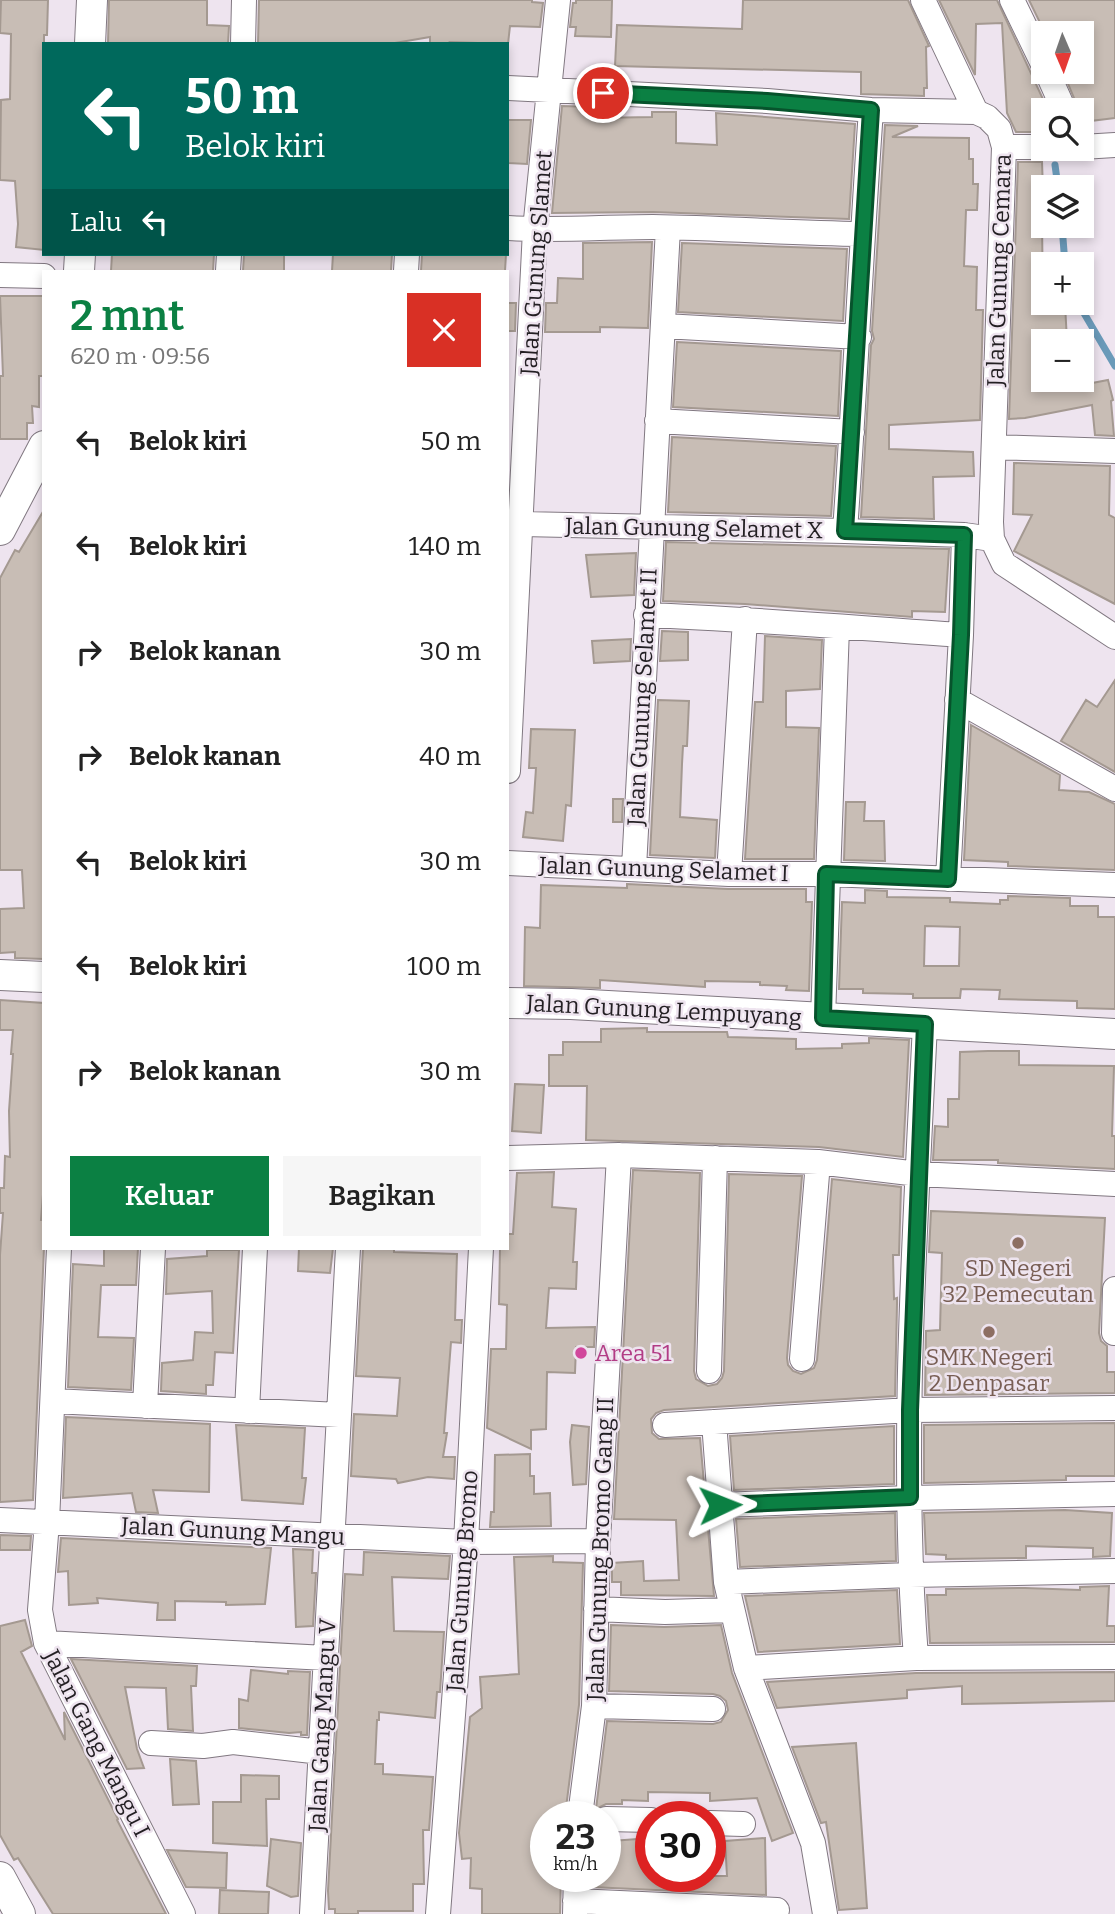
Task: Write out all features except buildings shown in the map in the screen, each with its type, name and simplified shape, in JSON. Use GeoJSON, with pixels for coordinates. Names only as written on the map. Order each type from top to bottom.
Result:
{"type":"FeatureCollection","features":[{"type":"Feature","properties":{"kind":"street"},"geometry":{"type":"LineString","coordinates":[[90,42],[92,0]]}},
{"type":"Feature","properties":{"kind":"street"},"geometry":{"type":"LineString","coordinates":[[243,42],[244,0]]}},
{"type":"Feature","properties":{"kind":"street","name":"Jalan Gunung Slamet"},"geometry":{"type":"LineString","coordinates":[[509,753],[522,524],[517,426],[558,0]]}},
{"type":"Feature","properties":{"kind":"street"},"geometry":{"type":"LineString","coordinates":[[509,88],[767,101],[871,110],[975,113],[923,0]]}},
{"type":"Feature","properties":{"kind":"street"},"geometry":{"type":"LineString","coordinates":[[1012,0],[1031,39]]}},
{"type":"Feature","properties":{"kind":"street"},"geometry":{"type":"LineString","coordinates":[[845,531],[871,110]]}},
{"type":"Feature","properties":{"kind":"street","name":"Jalan Gunung Cemara"},"geometry":{"type":"LineString","coordinates":[[975,113],[987,117],[999,130],[1004,147],[992,539]]}},
{"type":"Feature","properties":{"kind":"street"},"geometry":{"type":"LineString","coordinates":[[1094,146],[1115,145]]}},
{"type":"Feature","properties":{"kind":"street"},"geometry":{"type":"LineString","coordinates":[[1004,147],[1031,146]]}},
{"type":"Feature","properties":{"kind":"street"},"geometry":{"type":"LineString","coordinates":[[509,228],[668,228],[862,234]]}},
{"type":"Feature","properties":{"kind":"street","name":"Jalan Gunung Selamet II"},"geometry":{"type":"LineString","coordinates":[[634,868],[668,228]]}},
{"type":"Feature","properties":{"kind":"street"},"geometry":{"type":"LineString","coordinates":[[0,275],[42,276]]}},
{"type":"Feature","properties":{"kind":"street"},"geometry":{"type":"LineString","coordinates":[[664,326],[859,337]]}},
{"type":"Feature","properties":{"kind":"street"},"geometry":{"type":"LineString","coordinates":[[657,421],[852,432]]}},
{"type":"Feature","properties":{"kind":"street"},"geometry":{"type":"LineString","coordinates":[[994,447],[1115,451]]}},
{"type":"Feature","properties":{"kind":"street"},"geometry":{"type":"LineString","coordinates":[[0,530],[42,450]]}},
{"type":"Feature","properties":{"kind":"street","name":"Jalan Gunung Selamet X"},"geometry":{"type":"LineString","coordinates":[[522,524],[845,531],[964,535],[992,539]]}},
{"type":"Feature","properties":{"kind":"street"},"geometry":{"type":"LineString","coordinates":[[948,879],[964,535]]}},
{"type":"Feature","properties":{"kind":"street"},"geometry":{"type":"LineString","coordinates":[[992,539],[1004,564],[1115,637]]}},
{"type":"Feature","properties":{"kind":"street"},"geometry":{"type":"LineString","coordinates":[[646,615],[745,619],[961,635]]}},
{"type":"Feature","properties":{"kind":"street"},"geometry":{"type":"LineString","coordinates":[[729,874],[745,619]]}},
{"type":"Feature","properties":{"kind":"street"},"geometry":{"type":"LineString","coordinates":[[823,1018],[826,874],[837,627]]}},
{"type":"Feature","properties":{"kind":"street"},"geometry":{"type":"LineString","coordinates":[[957,700],[1115,789]]}},
{"type":"Feature","properties":{"kind":"street","name":"Jalan Gunung Selamet I"},"geometry":{"type":"LineString","coordinates":[[509,863],[729,874],[826,874],[1115,885]]}},
{"type":"Feature","properties":{"kind":"street"},"geometry":{"type":"LineString","coordinates":[[0,975],[42,977]]}},
{"type":"Feature","properties":{"kind":"street","name":"Jalan Gunung Lempuyang"},"geometry":{"type":"LineString","coordinates":[[509,1003],[571,1004],[1115,1034]]}},
{"type":"Feature","properties":{"kind":"street"},"geometry":{"type":"LineString","coordinates":[[916,1658],[910,1575],[910,1410],[925,1024]]}},
{"type":"Feature","properties":{"kind":"street"},"geometry":{"type":"LineString","coordinates":[[509,1158],[619,1156],[818,1162],[918,1174],[1115,1184]]}},
{"type":"Feature","properties":{"kind":"street","name":"Jalan Gunung Bromo Gang II"},"geometry":{"type":"LineString","coordinates":[[582,1801],[594,1706],[597,1541],[619,1156]]}},
{"type":"Feature","properties":{"kind":"street"},"geometry":{"type":"LineString","coordinates":[[709,1371],[715,1158]]}},
{"type":"Feature","properties":{"kind":"street"},"geometry":{"type":"LineString","coordinates":[[802,1359],[818,1162]]}},
{"type":"Feature","properties":{"kind":"street","name":"Jalan Gang Mangu I"},"geometry":{"type":"LineString","coordinates":[[59,1250],[47,1522],[40,1610],[46,1643],[183,1914]]}},
{"type":"Feature","properties":{"kind":"street"},"geometry":{"type":"LineString","coordinates":[[145,1406],[153,1250]]}},
{"type":"Feature","properties":{"kind":"street"},"geometry":{"type":"LineString","coordinates":[[247,1411],[255,1250]]}},
{"type":"Feature","properties":{"kind":"street","name":"Jalan Gang Mangu V"},"geometry":{"type":"LineString","coordinates":[[312,1914],[348,1250]]}},
{"type":"Feature","properties":{"kind":"street","name":"Jalan Gunung Bromo"},"geometry":{"type":"LineString","coordinates":[[438,1914],[466,1542],[481,1250]]}},
{"type":"Feature","properties":{"kind":"street"},"geometry":{"type":"LineString","coordinates":[[1114,1333],[1115,1289]]}},
{"type":"Feature","properties":{"kind":"street"},"geometry":{"type":"LineString","coordinates":[[53,1401],[339,1415]]}},
{"type":"Feature","properties":{"kind":"street"},"geometry":{"type":"LineString","coordinates":[[665,1424],[910,1410],[1115,1408]]}},
{"type":"Feature","properties":{"kind":"street"},"geometry":{"type":"LineString","coordinates":[[714,1422],[726,1583],[732,1610],[746,1668],[813,1843],[825,1914]]}},
{"type":"Feature","properties":{"kind":"street"},"geometry":{"type":"LineString","coordinates":[[720,1505],[910,1497],[1115,1494]]}},
{"type":"Feature","properties":{"kind":"street","name":"Jalan Gunung Mangu"},"geometry":{"type":"LineString","coordinates":[[0,1520],[466,1542],[597,1541]]}},
{"type":"Feature","properties":{"kind":"street"},"geometry":{"type":"LineString","coordinates":[[726,1583],[910,1575],[1115,1571]]}},
{"type":"Feature","properties":{"kind":"street"},"geometry":{"type":"LineString","coordinates":[[596,1609],[646,1612],[732,1610]]}},
{"type":"Feature","properties":{"kind":"street"},"geometry":{"type":"LineString","coordinates":[[46,1643],[326,1658]]}},
{"type":"Feature","properties":{"kind":"street"},"geometry":{"type":"LineString","coordinates":[[746,1668],[916,1658],[1115,1657]]}},
{"type":"Feature","properties":{"kind":"street"},"geometry":{"type":"LineString","coordinates":[[594,1706],[713,1709]]}},
{"type":"Feature","properties":{"kind":"street"},"geometry":{"type":"LineString","coordinates":[[150,1742],[203,1746],[233,1742],[321,1752]]}},
{"type":"Feature","properties":{"kind":"street"},"geometry":{"type":"LineString","coordinates":[[726,1823],[743,1824]]}},
{"type":"Feature","properties":{"kind":"street"},"geometry":{"type":"LineString","coordinates":[[0,1877],[20,1914]]}},
{"type":"Feature","properties":{"kind":"street"},"geometry":{"type":"LineString","coordinates":[[575,1908],[777,1910]]}},
{"type":"Feature","properties":{"kind":"waterway"},"geometry":{"type":"LineString","coordinates":[[1055,165],[1056,175]]}},
{"type":"Feature","properties":{"kind":"waterway"},"geometry":{"type":"LineString","coordinates":[[1063,238],[1064,252]]}},
{"type":"Feature","properties":{"kind":"waterway"},"geometry":{"type":"LineString","coordinates":[[1085,315],[1115,366]]}},
{"type":"Feature","properties":{"kind":"place","name":"SD Negeri 32 Pemecutan"},"geometry":{"type":"Point","coordinates":[1018,1243]}},
{"type":"Feature","properties":{"kind":"place","name":"SMK Negeri 2 Denpasar"},"geometry":{"type":"Point","coordinates":[989,1332]}},
{"type":"Feature","properties":{"kind":"place","name":"Area 51"},"geometry":{"type":"Point","coordinates":[581,1353]}},
{"type":"Feature","properties":{"kind":"route"},"geometry":{"type":"LineString","coordinates":[[603,93],[767,101],[871,110],[845,531],[964,535],[948,879],[826,874],[823,1018],[925,1024],[910,1410],[910,1497],[720,1505]]}}]}
